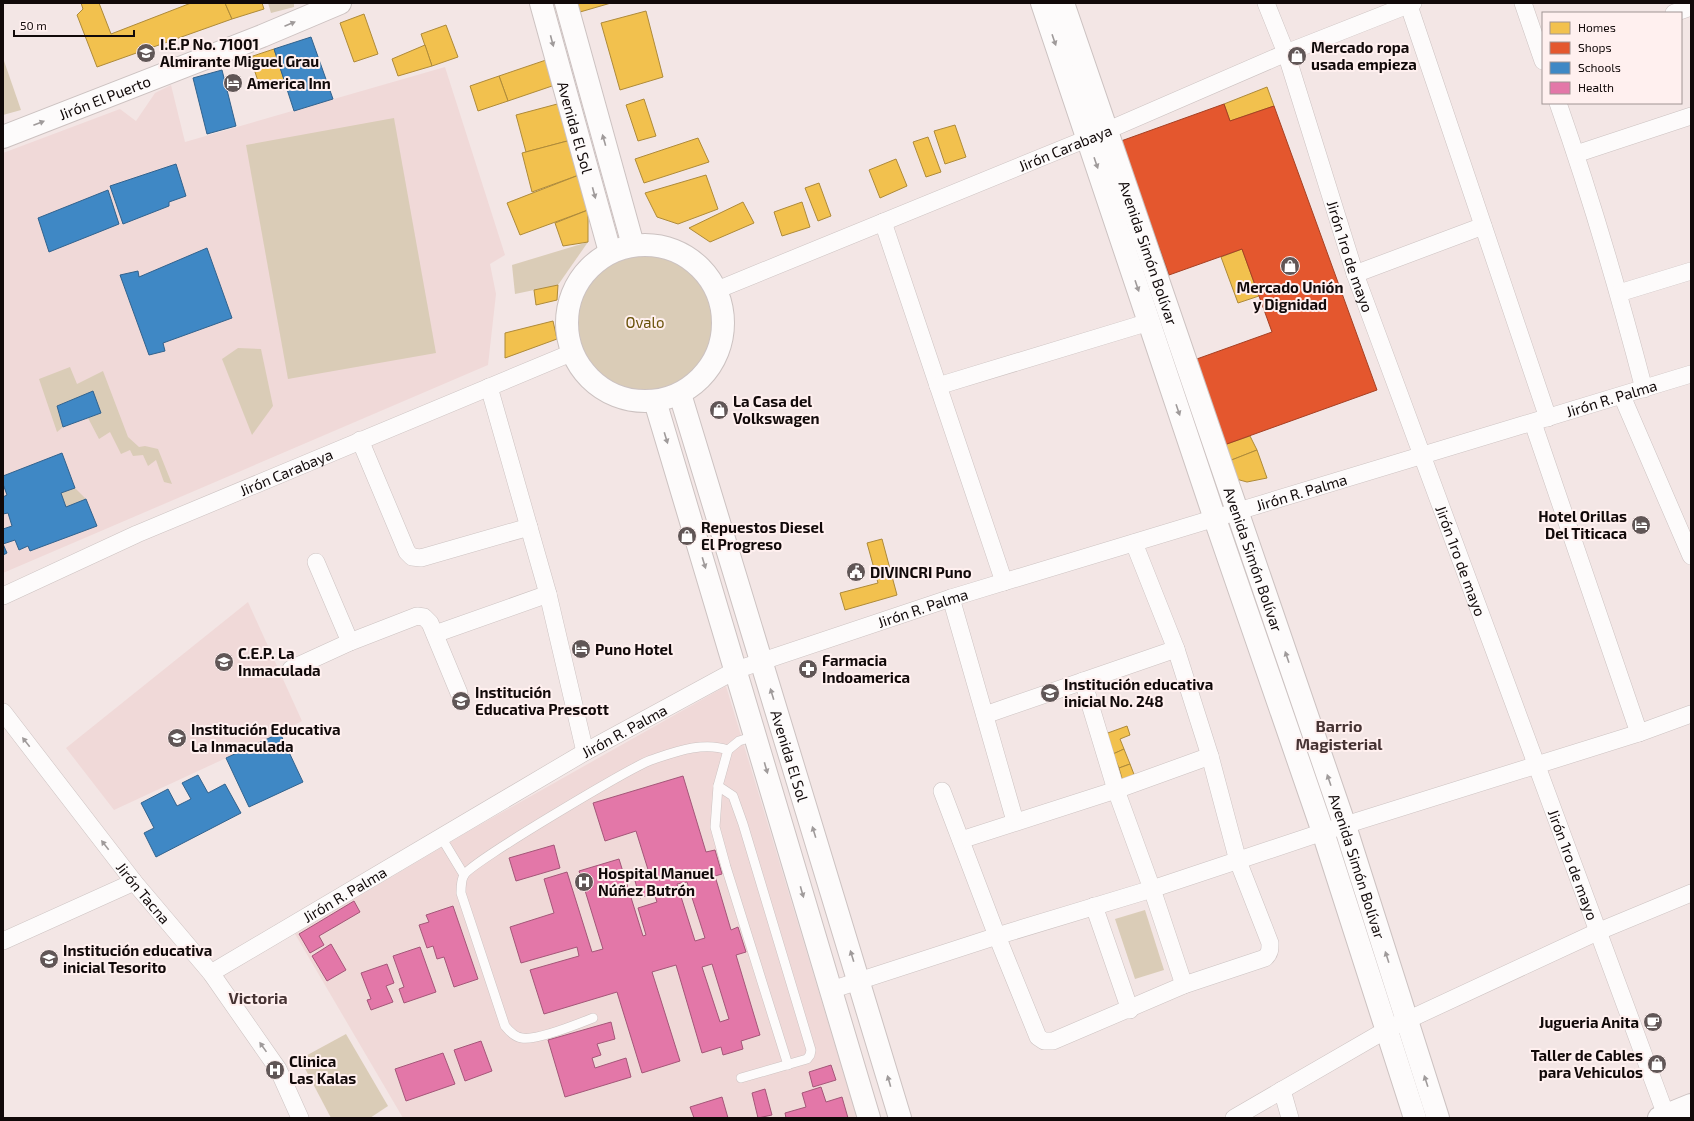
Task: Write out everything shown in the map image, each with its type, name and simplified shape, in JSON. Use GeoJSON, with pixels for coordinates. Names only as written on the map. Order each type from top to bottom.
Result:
{"type":"FeatureCollection","features":[{"type":"Feature","properties":{"kind":"street","name":"Jirón El Puerto"},"geometry":{"type":"LineString","coordinates":[[3,137],[262,36],[340,3]]}},
{"type":"Feature","properties":{"kind":"street","name":"Avenida El Sol"},"geometry":{"type":"LineString","coordinates":[[541,3],[610,252]]}},
{"type":"Feature","properties":{"kind":"street","name":"Avenida El Sol"},"geometry":{"type":"LineString","coordinates":[[566,3],[633,245]]}},
{"type":"Feature","properties":{"kind":"street","name":"Avenida Simón Bolívar"},"geometry":{"type":"LineString","coordinates":[[1042,3],[1097,135],[1237,512],[1345,826],[1438,1118]]}},
{"type":"Feature","properties":{"kind":"street","name":"Avenida Simón Bolívar"},"geometry":{"type":"LineString","coordinates":[[1063,3],[1097,135],[1149,322],[1323,832],[1415,1118]]}},
{"type":"Feature","properties":{"kind":"street","name":"Jirón 1ro de mayo"},"geometry":{"type":"LineString","coordinates":[[1266,3],[1286,52],[1355,274],[1537,765],[1664,1117]]}},
{"type":"Feature","properties":{"kind":"street"},"geometry":{"type":"LineString","coordinates":[[1523,3],[1542,58]]}},
{"type":"Feature","properties":{"kind":"street"},"geometry":{"type":"LineString","coordinates":[[1410,4],[1483,226],[1541,421],[1639,733]]}},
{"type":"Feature","properties":{"kind":"street","name":"Jirón Carabaya"},"geometry":{"type":"LineString","coordinates":[[717,290],[1097,135],[1286,52],[1410,4]]}},
{"type":"Feature","properties":{"kind":"street"},"geometry":{"type":"LineString","coordinates":[[1676,12],[1691,6]]}},
{"type":"Feature","properties":{"kind":"street"},"geometry":{"type":"LineString","coordinates":[[1558,104],[1576,154],[1619,293],[1644,389]]}},
{"type":"Feature","properties":{"kind":"street"},"geometry":{"type":"LineString","coordinates":[[1576,154],[1691,116]]}},
{"type":"Feature","properties":{"kind":"street"},"geometry":{"type":"LineString","coordinates":[[883,222],[1004,582]]}},
{"type":"Feature","properties":{"kind":"street"},"geometry":{"type":"LineString","coordinates":[[1355,274],[1483,226]]}},
{"type":"Feature","properties":{"kind":"street"},"geometry":{"type":"LineString","coordinates":[[633,245],[659,246],[683,254],[703,270],[717,290],[723,314],[722,338],[714,360],[700,380],[680,394],[655,401],[629,400],[605,391],[585,375],[571,353],[566,330],[567,306],[576,284],[590,266],[610,252],[633,245]]}},
{"type":"Feature","properties":{"kind":"street"},"geometry":{"type":"LineString","coordinates":[[1619,293],[1691,271]]}},
{"type":"Feature","properties":{"kind":"street"},"geometry":{"type":"LineString","coordinates":[[938,386],[1149,322]]}},
{"type":"Feature","properties":{"kind":"street","name":"Jirón Carabaya"},"geometry":{"type":"LineString","coordinates":[[3,596],[137,534],[571,353]]}},
{"type":"Feature","properties":{"kind":"street","name":"Jirón R. Palma"},"geometry":{"type":"LineString","coordinates":[[212,973],[585,752],[736,670],[951,598],[1541,421],[1691,374]]}},
{"type":"Feature","properties":{"kind":"street"},"geometry":{"type":"LineString","coordinates":[[489,387],[548,594],[585,752]]}},
{"type":"Feature","properties":{"kind":"street","name":"Avenida El Sol"},"geometry":{"type":"LineString","coordinates":[[680,394],[900,1118]]}},
{"type":"Feature","properties":{"kind":"street"},"geometry":{"type":"LineString","coordinates":[[1622,396],[1691,556]]}},
{"type":"Feature","properties":{"kind":"street","name":"Avenida El Sol"},"geometry":{"type":"LineString","coordinates":[[655,401],[756,735],[869,1118]]}},
{"type":"Feature","properties":{"kind":"street"},"geometry":{"type":"LineString","coordinates":[[360,440],[407,552],[412,557],[421,558],[529,527]]}},
{"type":"Feature","properties":{"kind":"street"},"geometry":{"type":"LineString","coordinates":[[942,791],[997,936],[1038,1037],[1044,1041],[1053,1041],[1130,1010],[1184,985],[1265,958],[1270,950],[1270,943],[1238,861],[1210,756],[1176,649],[1134,543]]}},
{"type":"Feature","properties":{"kind":"street"},"geometry":{"type":"LineString","coordinates":[[316,562],[350,642]]}},
{"type":"Feature","properties":{"kind":"street"},"geometry":{"type":"LineString","coordinates":[[435,634],[548,594]]}},
{"type":"Feature","properties":{"kind":"street"},"geometry":{"type":"LineString","coordinates":[[951,598],[1015,821]]}},
{"type":"Feature","properties":{"kind":"street"},"geometry":{"type":"LineString","coordinates":[[291,668],[350,642],[417,616],[424,617],[430,623],[459,693]]}},
{"type":"Feature","properties":{"kind":"street"},"geometry":{"type":"LineString","coordinates":[[985,715],[1176,649]]}},
{"type":"Feature","properties":{"kind":"street"},"geometry":{"type":"LineString","coordinates":[[1083,681],[1116,790],[1152,889],[1184,985]]}},
{"type":"Feature","properties":{"kind":"street","name":"Jirón Tacna"},"geometry":{"type":"LineString","coordinates":[[3,712],[134,882],[212,973],[278,1069],[300,1118]]}},
{"type":"Feature","properties":{"kind":"street"},"geometry":{"type":"LineString","coordinates":[[831,990],[997,936],[1152,889],[1323,832],[1639,733],[1691,714]]}},
{"type":"Feature","properties":{"kind":"street"},"geometry":{"type":"LineString","coordinates":[[961,840],[1015,821],[1116,790],[1210,756]]}},
{"type":"Feature","properties":{"kind":"street"},"geometry":{"type":"LineString","coordinates":[[3,941],[134,882]]}},
{"type":"Feature","properties":{"kind":"street"},"geometry":{"type":"LineString","coordinates":[[1234,1118],[1386,1030],[1597,932],[1691,893]]}},
{"type":"Feature","properties":{"kind":"street"},"geometry":{"type":"LineString","coordinates":[[1094,906],[1130,1010]]}},
{"type":"Feature","properties":{"kind":"street"},"geometry":{"type":"LineString","coordinates":[[1282,1090],[1290,1118]]}},
{"type":"Feature","properties":{"kind":"street"},"geometry":{"type":"LineString","coordinates":[[1664,1117],[1691,1104]]}},
{"type":"Feature","properties":{"kind":"lane"},"geometry":{"type":"LineString","coordinates":[[756,735],[739,741],[728,750],[718,786],[715,827],[726,867],[788,1065]]}},
{"type":"Feature","properties":{"kind":"lane"},"geometry":{"type":"LineString","coordinates":[[464,875],[482,860],[560,812],[650,761],[702,745],[721,747],[728,750]]}},
{"type":"Feature","properties":{"kind":"lane"},"geometry":{"type":"LineString","coordinates":[[718,786],[733,796],[743,824],[810,1045],[810,1055],[807,1059],[741,1078]]}},
{"type":"Feature","properties":{"kind":"lane"},"geometry":{"type":"LineString","coordinates":[[441,837],[464,875],[461,893],[504,1026],[509,1032],[522,1038],[534,1038],[593,1018]]}},
{"type":"Feature","properties":{"kind":"shaded area"},"geometry":{"type":"Polygon","coordinates":[[[445,67],[505,255],[490,264],[496,294],[488,365],[3,573],[3,153],[120,109],[136,121],[155,93],[171,85],[185,142],[445,67]]]}},
{"type":"Feature","properties":{"kind":"shaded area","name":"C.E.P. La Inmaculada"},"geometry":{"type":"Polygon","coordinates":[[[248,602],[302,721],[280,733],[114,810],[66,748],[248,602]]]}},
{"type":"Feature","properties":{"kind":"shaded area","name":"Hospital Manuel Núñez Butrón"},"geometry":{"type":"Polygon","coordinates":[[[726,686],[857,1118],[403,1118],[295,934],[469,831],[726,686]]]}},
{"type":"Feature","properties":{"kind":"green space"},"geometry":{"type":"Polygon","coordinates":[[[268,3],[294,3],[294,7],[271,13],[268,3]]]}},
{"type":"Feature","properties":{"kind":"green space"},"geometry":{"type":"Polygon","coordinates":[[[3,58],[21,110],[3,115],[3,58]]]}},
{"type":"Feature","properties":{"kind":"green space"},"geometry":{"type":"Polygon","coordinates":[[[394,118],[436,353],[288,379],[246,145],[394,118]]]}},
{"type":"Feature","properties":{"kind":"green space"},"geometry":{"type":"Polygon","coordinates":[[[588,242],[558,285],[515,294],[512,265],[588,242]]]}},
{"type":"Feature","properties":{"kind":"green space","name":"Ovalo"},"geometry":{"type":"Polygon","coordinates":[[[652,253],[678,261],[699,279],[710,296],[714,309],[714,337],[710,350],[703,362],[689,377],[672,388],[659,392],[638,393],[612,385],[591,367],[580,350],[576,337],[575,316],[583,290],[601,269],[618,258],[631,254],[652,253]]]}},
{"type":"Feature","properties":{"kind":"green space"},"geometry":{"type":"Polygon","coordinates":[[[238,348],[261,349],[273,406],[252,435],[222,359],[238,348]]]}},
{"type":"Feature","properties":{"kind":"green space"},"geometry":{"type":"Polygon","coordinates":[[[70,367],[77,384],[103,371],[128,437],[139,447],[145,446],[158,449],[172,484],[164,482],[156,460],[148,466],[143,455],[133,456],[130,450],[121,454],[110,432],[99,439],[88,418],[101,413],[93,391],[57,406],[63,427],[57,432],[39,379],[70,367]]]}},
{"type":"Feature","properties":{"kind":"green space"},"geometry":{"type":"Polygon","coordinates":[[[75,488],[86,499],[66,507],[61,493],[75,488]]]}},
{"type":"Feature","properties":{"kind":"green space"},"geometry":{"type":"Polygon","coordinates":[[[1145,910],[1164,970],[1135,979],[1115,919],[1145,910]]]}},
{"type":"Feature","properties":{"kind":"green space"},"geometry":{"type":"Polygon","coordinates":[[[346,1034],[388,1106],[370,1118],[331,1118],[300,1059],[346,1034]]]}},
{"type":"Feature","properties":{"kind":"building: Homes"},"geometry":{"type":"Polygon","coordinates":[[[81,3],[99,3],[111,34],[191,3],[225,3],[232,19],[97,67],[77,15],[83,9],[81,3]]]}},
{"type":"Feature","properties":{"kind":"building: Homes"},"geometry":{"type":"Polygon","coordinates":[[[225,3],[262,3],[264,9],[232,19],[225,3]]]}},
{"type":"Feature","properties":{"kind":"building: Homes"},"geometry":{"type":"Polygon","coordinates":[[[577,3],[611,3],[580,12],[577,3]]]}},
{"type":"Feature","properties":{"kind":"building: Homes"},"geometry":{"type":"Polygon","coordinates":[[[646,11],[663,77],[620,90],[601,23],[646,11]]]}},
{"type":"Feature","properties":{"kind":"building: Homes"},"geometry":{"type":"Polygon","coordinates":[[[364,14],[378,54],[354,62],[340,23],[364,14]]]}},
{"type":"Feature","properties":{"kind":"building: Homes"},"geometry":{"type":"Polygon","coordinates":[[[446,25],[458,57],[432,66],[421,34],[446,25]]]}},
{"type":"Feature","properties":{"kind":"building: Homes"},"geometry":{"type":"Polygon","coordinates":[[[425,45],[432,66],[398,76],[392,59],[425,45]]]}},
{"type":"Feature","properties":{"kind":"building: Homes"},"geometry":{"type":"Polygon","coordinates":[[[274,49],[285,82],[261,90],[250,57],[274,49]]]}},
{"type":"Feature","properties":{"kind":"building: Homes"},"geometry":{"type":"Polygon","coordinates":[[[546,60],[555,85],[508,101],[499,76],[546,60]]]}},
{"type":"Feature","properties":{"kind":"building: Homes"},"geometry":{"type":"Polygon","coordinates":[[[499,76],[508,101],[478,111],[470,86],[499,76]]]}},
{"type":"Feature","properties":{"kind":"building: Homes"},"geometry":{"type":"Polygon","coordinates":[[[1267,87],[1274,106],[1230,121],[1224,104],[1267,87]]]}},
{"type":"Feature","properties":{"kind":"building: Homes"},"geometry":{"type":"Polygon","coordinates":[[[644,99],[656,136],[638,141],[626,105],[644,99]]]}},
{"type":"Feature","properties":{"kind":"building: Homes"},"geometry":{"type":"Polygon","coordinates":[[[561,103],[571,140],[526,152],[516,115],[561,103]]]}},
{"type":"Feature","properties":{"kind":"building: Homes"},"geometry":{"type":"Polygon","coordinates":[[[955,125],[966,157],[945,164],[934,131],[955,125]]]}},
{"type":"Feature","properties":{"kind":"building: Homes"},"geometry":{"type":"Polygon","coordinates":[[[928,137],[941,172],[926,177],[913,142],[928,137]]]}},
{"type":"Feature","properties":{"kind":"building: Homes"},"geometry":{"type":"Polygon","coordinates":[[[698,138],[709,162],[644,183],[635,159],[698,138]]]}},
{"type":"Feature","properties":{"kind":"building: Homes"},"geometry":{"type":"Polygon","coordinates":[[[571,140],[579,175],[532,192],[522,153],[571,140]]]}},
{"type":"Feature","properties":{"kind":"building: Homes"},"geometry":{"type":"Polygon","coordinates":[[[896,159],[907,186],[880,198],[869,170],[896,159]]]}},
{"type":"Feature","properties":{"kind":"building: Homes"},"geometry":{"type":"Polygon","coordinates":[[[579,175],[588,210],[520,235],[507,203],[579,175]]]}},
{"type":"Feature","properties":{"kind":"building: Homes"},"geometry":{"type":"Polygon","coordinates":[[[706,175],[718,209],[678,224],[657,217],[645,193],[706,175]]]}},
{"type":"Feature","properties":{"kind":"building: Homes"},"geometry":{"type":"Polygon","coordinates":[[[819,183],[831,216],[818,221],[805,188],[819,183]]]}},
{"type":"Feature","properties":{"kind":"building: Homes"},"geometry":{"type":"Polygon","coordinates":[[[743,202],[754,223],[710,242],[689,228],[743,202]]]}},
{"type":"Feature","properties":{"kind":"building: Homes"},"geometry":{"type":"Polygon","coordinates":[[[802,202],[810,227],[782,236],[774,212],[802,202]]]}},
{"type":"Feature","properties":{"kind":"building: Homes"},"geometry":{"type":"Polygon","coordinates":[[[588,210],[588,242],[563,246],[555,223],[588,210]]]}},
{"type":"Feature","properties":{"kind":"building: Homes"},"geometry":{"type":"Polygon","coordinates":[[[1242,249],[1259,296],[1238,303],[1221,257],[1242,249]]]}},
{"type":"Feature","properties":{"kind":"building: Homes"},"geometry":{"type":"Polygon","coordinates":[[[558,285],[557,300],[536,305],[534,290],[558,285]]]}},
{"type":"Feature","properties":{"kind":"building: Homes"},"geometry":{"type":"Polygon","coordinates":[[[553,321],[557,339],[505,358],[505,333],[553,321]]]}},
{"type":"Feature","properties":{"kind":"building: Homes"},"geometry":{"type":"Polygon","coordinates":[[[1250,436],[1257,450],[1229,461],[1224,445],[1250,436]]]}},
{"type":"Feature","properties":{"kind":"building: Homes"},"geometry":{"type":"Polygon","coordinates":[[[1257,450],[1267,478],[1247,482],[1236,479],[1229,461],[1257,450]]]}},
{"type":"Feature","properties":{"kind":"building: Homes"},"geometry":{"type":"Polygon","coordinates":[[[882,539],[897,595],[845,610],[840,593],[878,583],[867,543],[882,539]]]}},
{"type":"Feature","properties":{"kind":"building: Homes"},"geometry":{"type":"Polygon","coordinates":[[[1127,726],[1130,735],[1120,739],[1124,749],[1113,754],[1105,734],[1127,726]]]}},
{"type":"Feature","properties":{"kind":"building: Homes"},"geometry":{"type":"Polygon","coordinates":[[[1124,749],[1130,764],[1119,768],[1113,754],[1124,749]]]}},
{"type":"Feature","properties":{"kind":"building: Homes"},"geometry":{"type":"Polygon","coordinates":[[[1130,764],[1135,777],[1123,782],[1119,768],[1130,764]]]}},
{"type":"Feature","properties":{"kind":"building: Shops","name":"Mercado Unión y Dignidad"},"geometry":{"type":"Polygon","coordinates":[[[1224,104],[1230,121],[1274,106],[1377,390],[1224,445],[1194,360],[1272,332],[1242,249],[1169,275],[1121,141],[1224,104]]]}},
{"type":"Feature","properties":{"kind":"building: Schools"},"geometry":{"type":"Polygon","coordinates":[[[311,37],[333,99],[294,111],[274,49],[311,37]]]}},
{"type":"Feature","properties":{"kind":"building: Schools"},"geometry":{"type":"Polygon","coordinates":[[[222,70],[236,126],[207,134],[193,78],[222,70]]]}},
{"type":"Feature","properties":{"kind":"building: Schools"},"geometry":{"type":"Polygon","coordinates":[[[176,164],[186,196],[169,202],[169,206],[123,224],[110,186],[176,164]]]}},
{"type":"Feature","properties":{"kind":"building: Schools"},"geometry":{"type":"Polygon","coordinates":[[[108,190],[119,224],[49,252],[38,218],[108,190]]]}},
{"type":"Feature","properties":{"kind":"building: Schools"},"geometry":{"type":"Polygon","coordinates":[[[207,248],[232,318],[163,343],[165,351],[149,355],[120,275],[138,271],[139,277],[207,248]]]}},
{"type":"Feature","properties":{"kind":"building: Schools"},"geometry":{"type":"Polygon","coordinates":[[[93,391],[101,413],[63,427],[57,406],[93,391]]]}},
{"type":"Feature","properties":{"kind":"building: Schools"},"geometry":{"type":"Polygon","coordinates":[[[62,453],[75,488],[61,493],[66,507],[86,499],[97,526],[30,551],[28,546],[19,550],[15,540],[3,544],[3,529],[12,526],[8,513],[3,514],[3,497],[7,495],[3,484],[3,476],[62,453]]]}},
{"type":"Feature","properties":{"kind":"building: Schools"},"geometry":{"type":"Polygon","coordinates":[[[3,544],[7,553],[3,555],[3,544]]]}},
{"type":"Feature","properties":{"kind":"building: Schools"},"geometry":{"type":"Polygon","coordinates":[[[280,733],[303,782],[249,807],[226,758],[280,733]]]}},
{"type":"Feature","properties":{"kind":"building: Schools"},"geometry":{"type":"Polygon","coordinates":[[[198,775],[208,793],[225,784],[241,813],[156,857],[144,833],[154,828],[141,803],[168,789],[177,806],[191,799],[182,783],[198,775]]]}},
{"type":"Feature","properties":{"kind":"building: Health"},"geometry":{"type":"Polygon","coordinates":[[[683,776],[706,852],[715,850],[722,874],[715,876],[731,930],[738,927],[746,952],[736,955],[760,1035],[741,1041],[743,1049],[723,1055],[721,1047],[702,1053],[676,965],[652,972],[680,1061],[642,1073],[617,992],[544,1014],[530,970],[579,956],[577,947],[521,963],[510,927],[554,913],[544,879],[567,872],[592,952],[603,949],[579,871],[619,859],[643,936],[646,935],[638,908],[657,902],[654,893],[640,898],[635,881],[650,876],[636,831],[605,841],[593,803],[683,776]],[[687,882],[677,884],[695,941],[705,938],[687,882]],[[712,964],[702,967],[720,1022],[729,1019],[712,964]]]}},
{"type":"Feature","properties":{"kind":"building: Health"},"geometry":{"type":"Polygon","coordinates":[[[554,845],[560,868],[516,881],[509,858],[554,845]]]}},
{"type":"Feature","properties":{"kind":"building: Health"},"geometry":{"type":"Polygon","coordinates":[[[354,901],[360,912],[319,936],[324,945],[310,953],[299,934],[354,901]]]}},
{"type":"Feature","properties":{"kind":"building: Health"},"geometry":{"type":"Polygon","coordinates":[[[453,906],[478,979],[454,987],[444,957],[437,959],[433,946],[427,948],[419,925],[429,922],[426,915],[453,906]]]}},
{"type":"Feature","properties":{"kind":"building: Health"},"geometry":{"type":"Polygon","coordinates":[[[331,944],[346,970],[327,981],[312,956],[331,944]]]}},
{"type":"Feature","properties":{"kind":"building: Health"},"geometry":{"type":"Polygon","coordinates":[[[420,947],[436,992],[404,1003],[399,989],[404,987],[393,956],[420,947]]]}},
{"type":"Feature","properties":{"kind":"building: Health"},"geometry":{"type":"Polygon","coordinates":[[[387,964],[394,983],[386,986],[393,1002],[371,1010],[367,1000],[371,999],[361,973],[387,964]]]}},
{"type":"Feature","properties":{"kind":"building: Health"},"geometry":{"type":"Polygon","coordinates":[[[611,1022],[615,1039],[597,1044],[601,1055],[592,1058],[595,1068],[626,1058],[631,1077],[565,1097],[548,1040],[611,1022]]]}},
{"type":"Feature","properties":{"kind":"building: Health"},"geometry":{"type":"Polygon","coordinates":[[[481,1041],[492,1071],[465,1081],[454,1050],[481,1041]]]}},
{"type":"Feature","properties":{"kind":"building: Health"},"geometry":{"type":"Polygon","coordinates":[[[443,1053],[455,1084],[406,1101],[395,1069],[443,1053]]]}},
{"type":"Feature","properties":{"kind":"building: Health"},"geometry":{"type":"Polygon","coordinates":[[[831,1065],[836,1080],[813,1087],[809,1072],[831,1065]]]}},
{"type":"Feature","properties":{"kind":"building: Health"},"geometry":{"type":"Polygon","coordinates":[[[821,1087],[826,1102],[842,1097],[848,1118],[786,1118],[785,1113],[806,1107],[802,1093],[821,1087]]]}},
{"type":"Feature","properties":{"kind":"building: Health"},"geometry":{"type":"Polygon","coordinates":[[[765,1089],[772,1115],[758,1118],[752,1093],[765,1089]]]}},
{"type":"Feature","properties":{"kind":"building: Health"},"geometry":{"type":"Polygon","coordinates":[[[722,1097],[728,1118],[694,1118],[690,1107],[722,1097]]]}},
{"type":"Feature","properties":{"kind":"place","name":"I.E.P No. 71001 Almirante Miguel Grau"},"geometry":{"type":"Point","coordinates":[146,53]}},
{"type":"Feature","properties":{"kind":"place","name":"Mercado ropa usada empieza"},"geometry":{"type":"Point","coordinates":[1297,56]}},
{"type":"Feature","properties":{"kind":"place","name":"America Inn"},"geometry":{"type":"Point","coordinates":[233,83]}},
{"type":"Feature","properties":{"kind":"place","name":"Mercado Unión y Dignidad"},"geometry":{"type":"Point","coordinates":[1290,266]}},
{"type":"Feature","properties":{"kind":"place","name":"La Casa del Volkswagen"},"geometry":{"type":"Point","coordinates":[719,410]}},
{"type":"Feature","properties":{"kind":"place","name":"Hotel Orillas Del Titicaca"},"geometry":{"type":"Point","coordinates":[1641,525]}},
{"type":"Feature","properties":{"kind":"place","name":"Repuestos Diesel El Progreso"},"geometry":{"type":"Point","coordinates":[687,536]}},
{"type":"Feature","properties":{"kind":"place","name":"DIVINCRI Puno"},"geometry":{"type":"Point","coordinates":[856,572]}},
{"type":"Feature","properties":{"kind":"place","name":"Puno Hotel"},"geometry":{"type":"Point","coordinates":[581,649]}},
{"type":"Feature","properties":{"kind":"place","name":"C.E.P. La Inmaculada"},"geometry":{"type":"Point","coordinates":[224,662]}},
{"type":"Feature","properties":{"kind":"place","name":"Farmacia Indoamerica"},"geometry":{"type":"Point","coordinates":[808,669]}},
{"type":"Feature","properties":{"kind":"place","name":"Institución educativa inicial No. 248"},"geometry":{"type":"Point","coordinates":[1050,693]}},
{"type":"Feature","properties":{"kind":"place","name":"Institución Educativa Prescott"},"geometry":{"type":"Point","coordinates":[461,701]}},
{"type":"Feature","properties":{"kind":"place","name":"Institución Educativa La Inmaculada"},"geometry":{"type":"Point","coordinates":[177,738]}},
{"type":"Feature","properties":{"kind":"place","name":"Hospital Manuel Núñez Butrón"},"geometry":{"type":"Point","coordinates":[584,882]}},
{"type":"Feature","properties":{"kind":"place","name":"Institución educativa inicial Tesorito"},"geometry":{"type":"Point","coordinates":[49,959]}},
{"type":"Feature","properties":{"kind":"place","name":"Jugueria Anita"},"geometry":{"type":"Point","coordinates":[1653,1022]}},
{"type":"Feature","properties":{"kind":"place","name":"Taller de Cables para Vehiculos"},"geometry":{"type":"Point","coordinates":[1657,1064]}},
{"type":"Feature","properties":{"kind":"place","name":"Clinica Las Kalas"},"geometry":{"type":"Point","coordinates":[275,1070]}},
{"type":"Feature","properties":{"kind":"district","name":"Barrio Magisterial"},"geometry":{"type":"Point","coordinates":[1339,734]}},
{"type":"Feature","properties":{"kind":"district","name":"Victoria"},"geometry":{"type":"Point","coordinates":[258,997]}}]}
